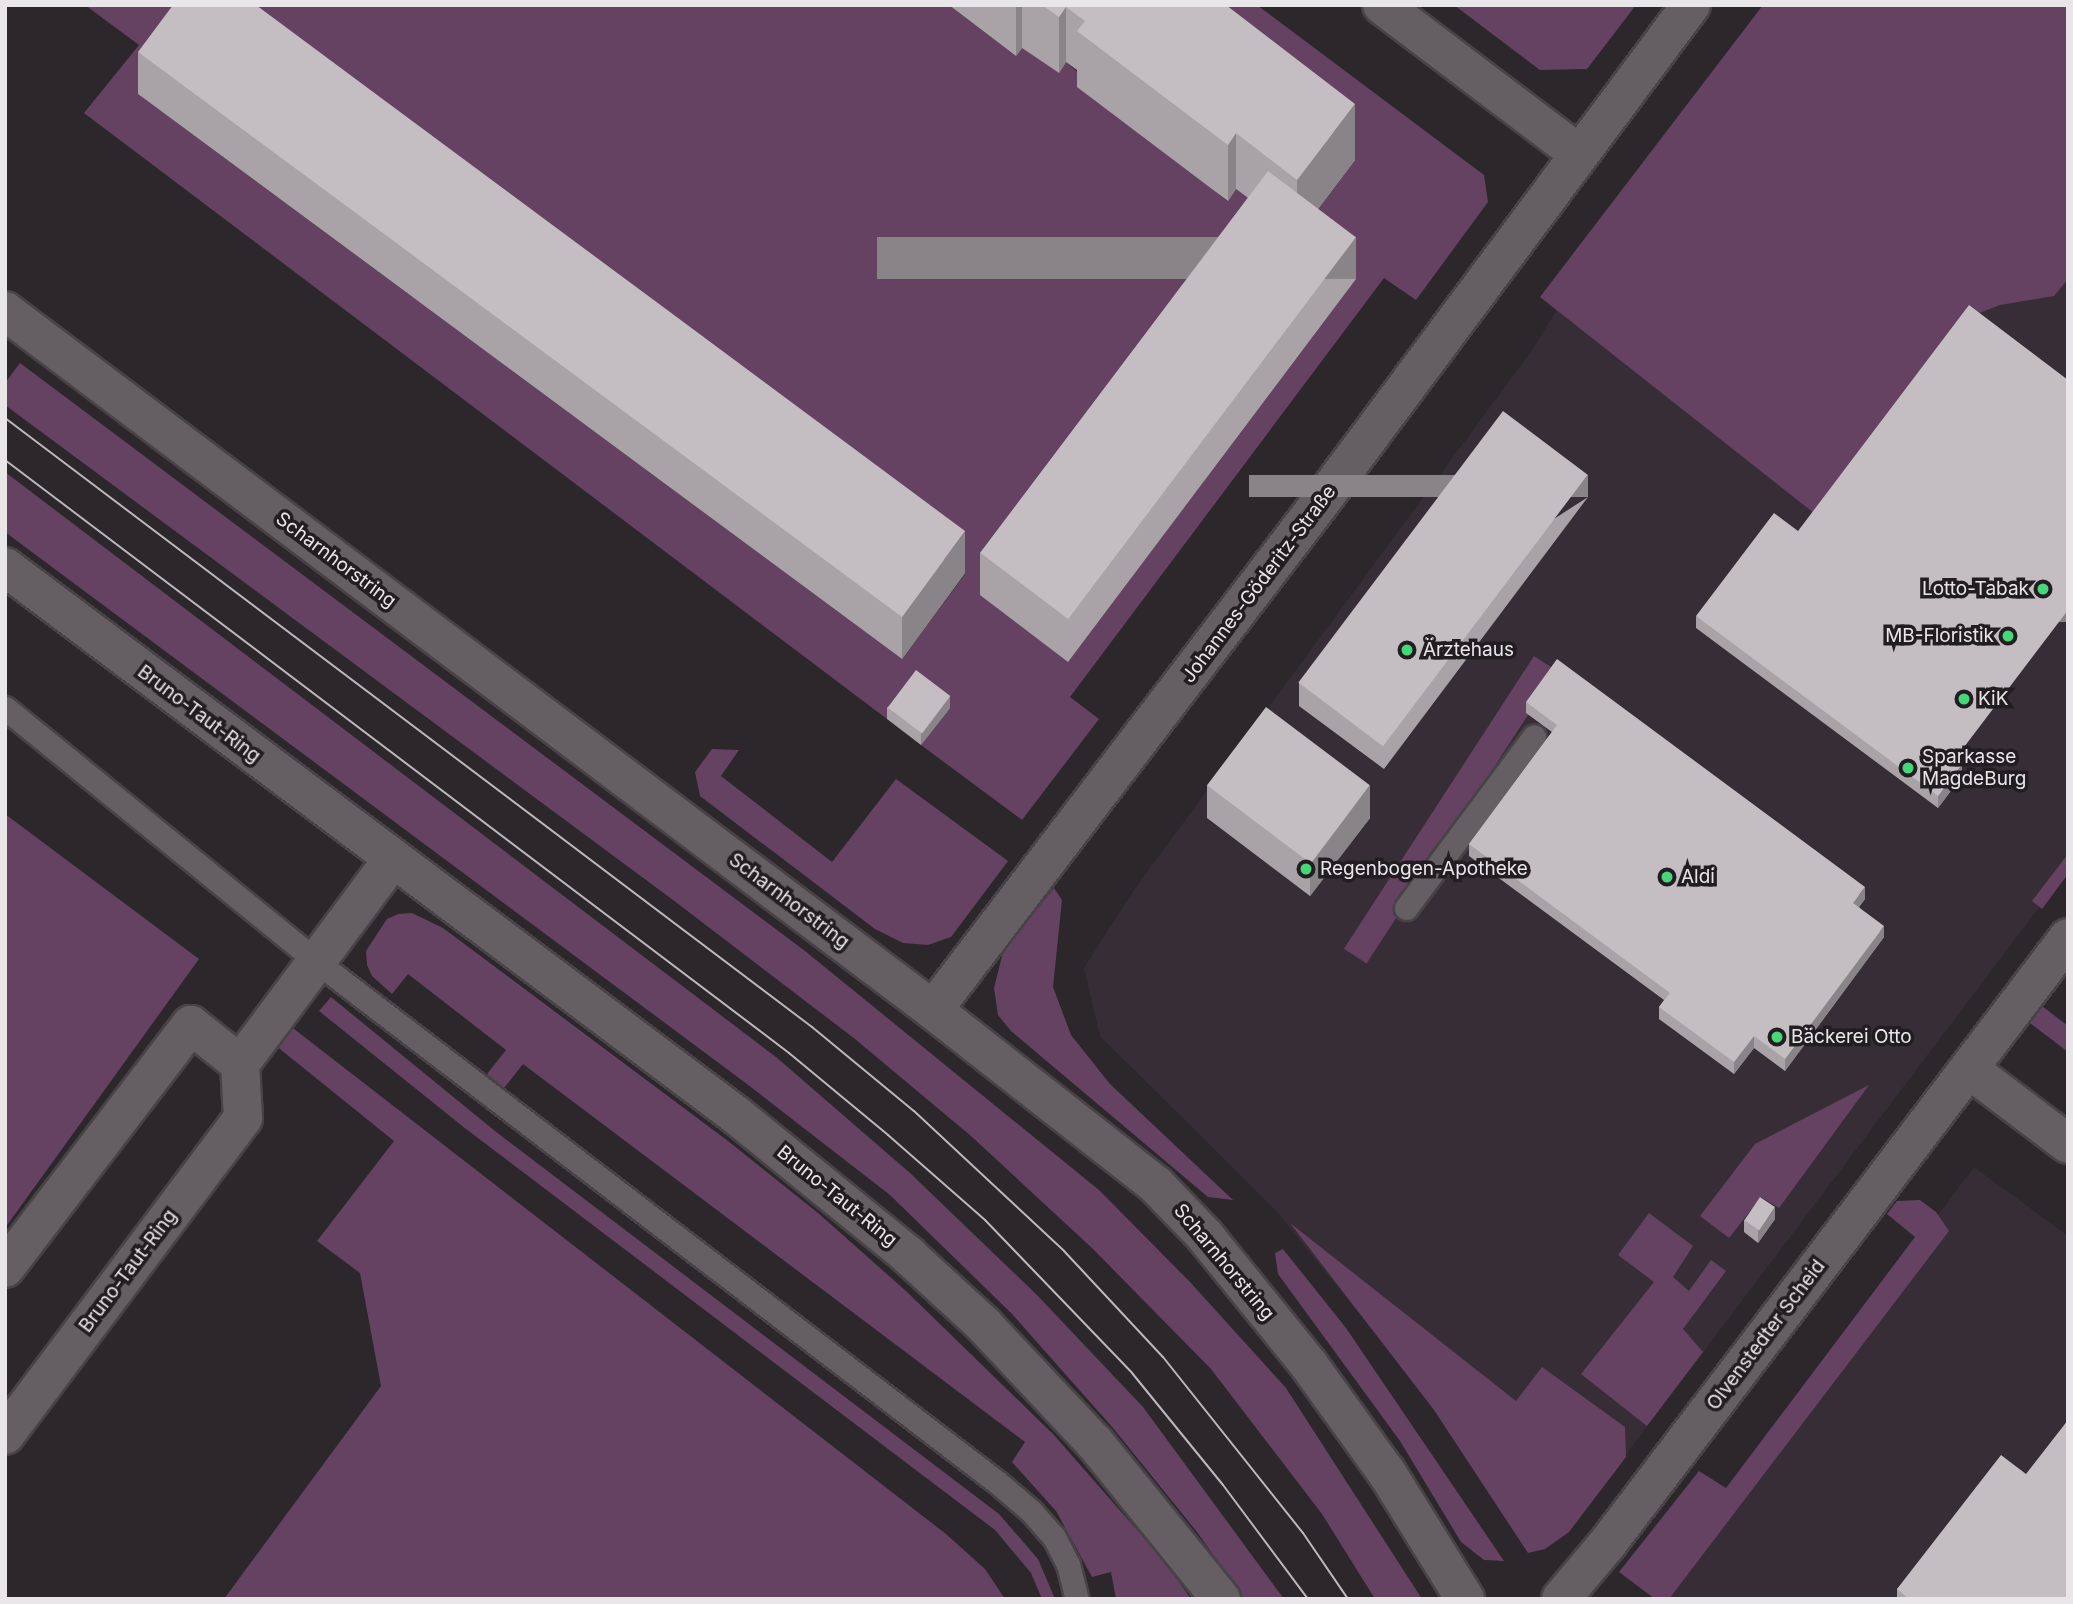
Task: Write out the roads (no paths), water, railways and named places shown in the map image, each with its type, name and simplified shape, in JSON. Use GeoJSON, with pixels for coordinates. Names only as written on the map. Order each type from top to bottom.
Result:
{"type":"FeatureCollection","features":[{"type":"Feature","properties":{"kind":"street"},"geometry":{"type":"LineString","coordinates":[[1382,5],[1578,153]]}},
{"type":"Feature","properties":{"kind":"street","name":"Johannes-Göderitz-Straße"},"geometry":{"type":"LineString","coordinates":[[933,1010],[1323,499],[1578,153],[1691,5]]}},
{"type":"Feature","properties":{"kind":"street","name":"Scharnhorstring"},"geometry":{"type":"LineString","coordinates":[[5,311],[933,1010],[1129,1161],[1205,1236],[1349,1418],[1388,1474],[1465,1599]]}},
{"type":"Feature","properties":{"kind":"street","name":"Bruno-Taut-Ring"},"geometry":{"type":"LineString","coordinates":[[5,567],[772,1143],[947,1290],[1095,1443],[1221,1599]]}},
{"type":"Feature","properties":{"kind":"street"},"geometry":{"type":"LineString","coordinates":[[5,1268],[191,1025],[240,1064],[392,860]]}},
{"type":"Feature","properties":{"kind":"street","name":"Olvenstedter Scheid"},"geometry":{"type":"LineString","coordinates":[[1561,1599],[1608,1543],[2068,938]]}},
{"type":"Feature","properties":{"kind":"street","name":"Bruno-Taut-Ring"},"geometry":{"type":"LineString","coordinates":[[5,1435],[243,1118],[240,1064]]}},
{"type":"Feature","properties":{"kind":"street"},"geometry":{"type":"LineString","coordinates":[[1969,1069],[2068,1144]]}},
{"type":"Feature","properties":{"kind":"lane"},"geometry":{"type":"LineString","coordinates":[[5,708],[317,962],[1006,1489],[1045,1526],[1058,1543],[1068,1564],[1077,1599]]}},
{"type":"Feature","properties":{"kind":"lane"},"geometry":{"type":"LineString","coordinates":[[1406,908],[1534,736]]}},
{"type":"Feature","properties":{"kind":"tram line"},"geometry":{"type":"LineString","coordinates":[[5,418],[812,1027],[914,1111],[1064,1251],[1163,1357],[1303,1533],[1348,1599]]}},
{"type":"Feature","properties":{"kind":"tram line"},"geometry":{"type":"LineString","coordinates":[[5,460],[789,1053],[888,1135],[985,1220],[1132,1373],[1223,1485],[1308,1599]]}},
{"type":"Feature","properties":{"kind":"place","name":"Lotto-Tabak"},"geometry":{"type":"Point","coordinates":[2043,589]}},
{"type":"Feature","properties":{"kind":"place","name":"MB-Floristik"},"geometry":{"type":"Point","coordinates":[2008,636]}},
{"type":"Feature","properties":{"kind":"place","name":"Ärztehaus"},"geometry":{"type":"Point","coordinates":[1407,650]}},
{"type":"Feature","properties":{"kind":"place","name":"KiK"},"geometry":{"type":"Point","coordinates":[1964,699]}},
{"type":"Feature","properties":{"kind":"place","name":"Sparkasse MagdeBurg"},"geometry":{"type":"Point","coordinates":[1908,768]}},
{"type":"Feature","properties":{"kind":"place","name":"Regenbogen-Apotheke"},"geometry":{"type":"Point","coordinates":[1306,869]}},
{"type":"Feature","properties":{"kind":"place","name":"Aldi"},"geometry":{"type":"Point","coordinates":[1667,877]}},
{"type":"Feature","properties":{"kind":"place","name":"Bäckerei Otto"},"geometry":{"type":"Point","coordinates":[1777,1037]}}]}
